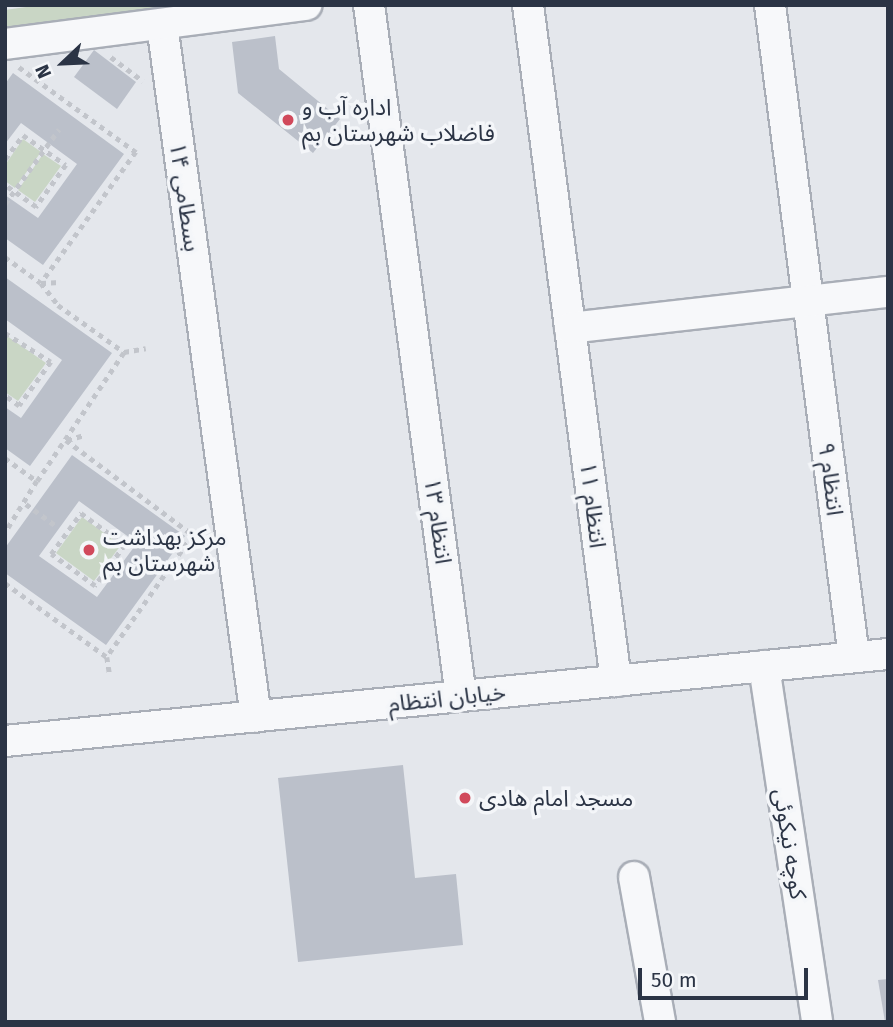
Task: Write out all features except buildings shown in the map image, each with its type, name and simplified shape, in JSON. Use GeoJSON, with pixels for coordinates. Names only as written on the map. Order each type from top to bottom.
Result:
{"type":"FeatureCollection","features":[{"type":"Feature","properties":{"kind":"street"},"geometry":{"type":"LineString","coordinates":[[8,53],[81,34],[306,5]]}},
{"type":"Feature","properties":{"kind":"street","name":"انتظام ۱۳"},"geometry":{"type":"LineString","coordinates":[[369,5],[461,696]]}},
{"type":"Feature","properties":{"kind":"street","name":"انتظام ۱۱"},"geometry":{"type":"LineString","coordinates":[[528,5],[616,681]]}},
{"type":"Feature","properties":{"kind":"street","name":"انتظام ۹"},"geometry":{"type":"LineString","coordinates":[[770,5],[854,657]]}},
{"type":"Feature","properties":{"kind":"street","name":"بسطامی ۱۴"},"geometry":{"type":"LineString","coordinates":[[162,24],[256,716]]}},
{"type":"Feature","properties":{"kind":"street"},"geometry":{"type":"LineString","coordinates":[[570,328],[888,292]]}},
{"type":"Feature","properties":{"kind":"street","name":"خیابان انتظام"},"geometry":{"type":"LineString","coordinates":[[5,741],[888,654]]}},
{"type":"Feature","properties":{"kind":"street","name":"کوچه نیکوئی"},"geometry":{"type":"LineString","coordinates":[[764,666],[817,1022]]}},
{"type":"Feature","properties":{"kind":"street"},"geometry":{"type":"LineString","coordinates":[[634,877],[660,1022]]}},
{"type":"Feature","properties":{"kind":"path"},"geometry":{"type":"LineString","coordinates":[[81,34],[172,103]]}},
{"type":"Feature","properties":{"kind":"path"},"geometry":{"type":"LineString","coordinates":[[8,53],[136,152],[41,283]]}},
{"type":"Feature","properties":{"kind":"path"},"geometry":{"type":"LineString","coordinates":[[5,204],[59,129]]}},
{"type":"Feature","properties":{"kind":"path"},"geometry":{"type":"LineString","coordinates":[[5,159],[23,135],[65,165],[36,207],[5,185]]}},
{"type":"Feature","properties":{"kind":"path"},"geometry":{"type":"LineString","coordinates":[[5,257],[41,283],[58,304],[124,352]]}},
{"type":"Feature","properties":{"kind":"path"},"geometry":{"type":"LineString","coordinates":[[41,283],[60,282]]}},
{"type":"Feature","properties":{"kind":"path"},"geometry":{"type":"LineString","coordinates":[[5,333],[51,362],[19,406],[5,396]]}},
{"type":"Feature","properties":{"kind":"path"},"geometry":{"type":"LineString","coordinates":[[5,533],[66,440],[77,415],[124,352],[146,348]]}},
{"type":"Feature","properties":{"kind":"path"},"geometry":{"type":"LineString","coordinates":[[66,440],[85,435]]}},
{"type":"Feature","properties":{"kind":"path"},"geometry":{"type":"LineString","coordinates":[[66,440],[193,535],[107,657],[110,676]]}},
{"type":"Feature","properties":{"kind":"path"},"geometry":{"type":"LineString","coordinates":[[5,458],[37,481]]}},
{"type":"Feature","properties":{"kind":"path"},"geometry":{"type":"LineString","coordinates":[[26,504],[58,527]]}},
{"type":"Feature","properties":{"kind":"path"},"geometry":{"type":"LineString","coordinates":[[81,513],[125,545],[95,586],[51,554],[81,513]]}},
{"type":"Feature","properties":{"kind":"path"},"geometry":{"type":"LineString","coordinates":[[5,583],[107,657]]}},
{"type":"Feature","properties":{"kind":"green space"},"geometry":{"type":"Polygon","coordinates":[[[40,5],[199,5],[5,30],[5,10],[40,5]]]}},
{"type":"Feature","properties":{"kind":"green space"},"geometry":{"type":"Polygon","coordinates":[[[23,139],[41,152],[15,188],[5,181],[5,165],[23,139]]]}},
{"type":"Feature","properties":{"kind":"green space"},"geometry":{"type":"Polygon","coordinates":[[[43,154],[61,166],[35,202],[18,190],[43,154]]]}},
{"type":"Feature","properties":{"kind":"green space"},"geometry":{"type":"Polygon","coordinates":[[[7,336],[46,363],[18,401],[5,392],[7,336]]]}},
{"type":"Feature","properties":{"kind":"green space"},"geometry":{"type":"Polygon","coordinates":[[[82,517],[121,545],[94,581],[56,553],[82,517]]]}},
{"type":"Feature","properties":{"kind":"place","name":"اداره آب و فاضلاب شهرستان بم"},"geometry":{"type":"Point","coordinates":[288,120]}},
{"type":"Feature","properties":{"kind":"place","name":"مرکز بهداشت شهرستان بم"},"geometry":{"type":"Point","coordinates":[89,550]}},
{"type":"Feature","properties":{"kind":"place","name":"مسجد امام هادی"},"geometry":{"type":"Point","coordinates":[465,798]}}]}
